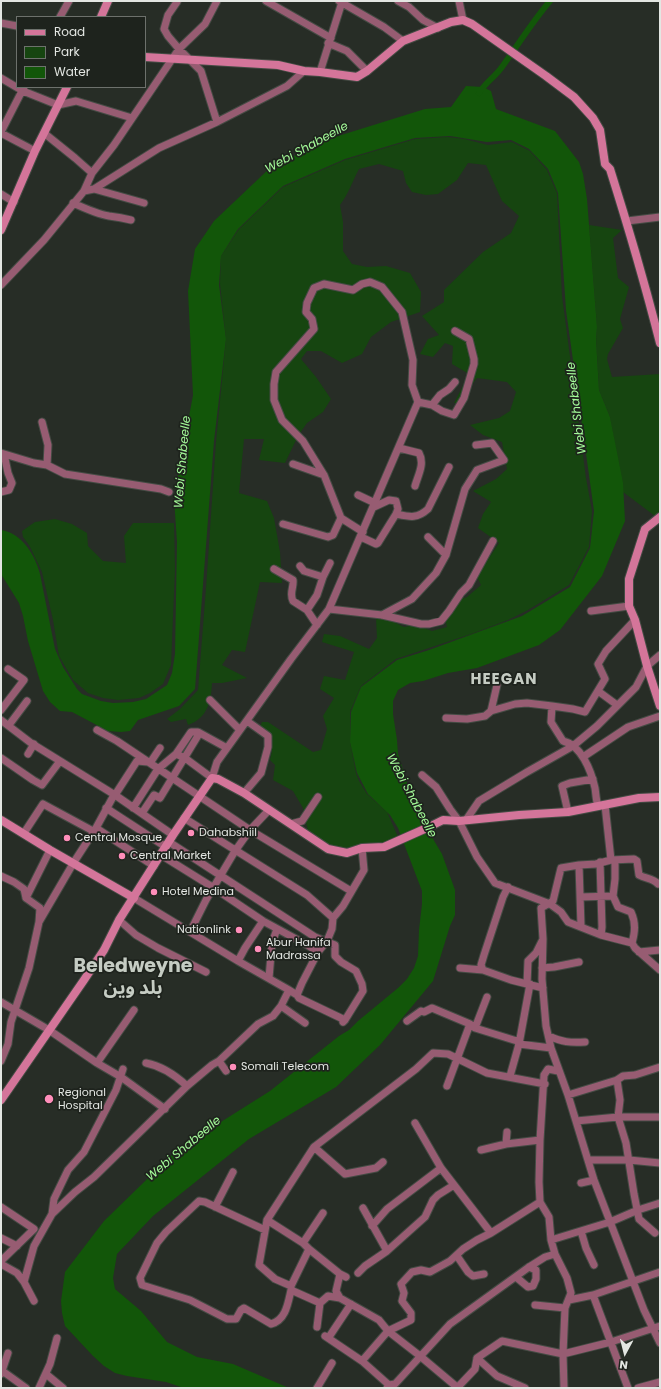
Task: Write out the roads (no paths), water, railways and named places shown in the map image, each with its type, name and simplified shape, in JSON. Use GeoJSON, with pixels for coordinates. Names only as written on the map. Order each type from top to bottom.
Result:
{"type":"FeatureCollection","features":[{"type":"Feature","properties":{"kind":"street"},"geometry":{"type":"LineString","coordinates":[[61,16],[69,1]]}},
{"type":"Feature","properties":{"kind":"street"},"geometry":{"type":"LineString","coordinates":[[101,16],[108,1]]}},
{"type":"Feature","properties":{"kind":"street"},"geometry":{"type":"LineString","coordinates":[[1,285],[44,240],[84,191],[92,173],[114,145],[174,59],[179,49],[205,24],[217,1]]}},
{"type":"Feature","properties":{"kind":"street"},"geometry":{"type":"LineString","coordinates":[[266,1],[347,51],[367,71]]}},
{"type":"Feature","properties":{"kind":"street"},"geometry":{"type":"LineString","coordinates":[[280,9],[284,1]]}},
{"type":"Feature","properties":{"kind":"street"},"geometry":{"type":"LineString","coordinates":[[398,1],[409,7],[423,20],[438,28]]}},
{"type":"Feature","properties":{"kind":"street"},"geometry":{"type":"LineString","coordinates":[[177,2],[168,15],[164,29],[179,49],[203,75],[217,122]]}},
{"type":"Feature","properties":{"kind":"street"},"geometry":{"type":"LineString","coordinates":[[320,72],[341,2],[384,27],[403,41]]}},
{"type":"Feature","properties":{"kind":"street"},"geometry":{"type":"LineString","coordinates":[[460,2],[463,20]]}},
{"type":"Feature","properties":{"kind":"street"},"geometry":{"type":"LineString","coordinates":[[146,57],[278,66],[304,71],[357,77],[367,71],[403,41],[451,22],[463,20],[475,26],[574,97],[593,118],[600,130],[605,164],[610,169],[627,221],[660,343]]}},
{"type":"Feature","properties":{"kind":"street"},"geometry":{"type":"LineString","coordinates":[[1,23],[16,26]]}},
{"type":"Feature","properties":{"kind":"street"},"geometry":{"type":"LineString","coordinates":[[84,191],[94,189],[159,148],[217,122],[287,86],[304,71]]}},
{"type":"Feature","properties":{"kind":"street"},"geometry":{"type":"LineString","coordinates":[[1,78],[16,85]]}},
{"type":"Feature","properties":{"kind":"street"},"geometry":{"type":"LineString","coordinates":[[1,230],[35,151],[66,88]]}},
{"type":"Feature","properties":{"kind":"street"},"geometry":{"type":"LineString","coordinates":[[35,151],[1,133],[24,89],[58,105],[76,101],[132,118]]}},
{"type":"Feature","properties":{"kind":"street"},"geometry":{"type":"LineString","coordinates":[[44,133],[92,173]]}},
{"type":"Feature","properties":{"kind":"street"},"geometry":{"type":"LineString","coordinates":[[94,189],[144,204]]}},
{"type":"Feature","properties":{"kind":"street"},"geometry":{"type":"LineString","coordinates":[[1,194],[14,202]]}},
{"type":"Feature","properties":{"kind":"street"},"geometry":{"type":"LineString","coordinates":[[73,203],[109,216],[131,220]]}},
{"type":"Feature","properties":{"kind":"street"},"geometry":{"type":"LineString","coordinates":[[627,221],[660,217]]}},
{"type":"Feature","properties":{"kind":"street"},"geometry":{"type":"LineString","coordinates":[[1,1100],[104,950],[119,920],[184,818],[212,778],[217,762],[329,609],[362,534],[374,505],[399,448],[418,402],[412,385],[414,365],[402,312],[382,287],[370,282],[362,284],[353,290],[324,284],[314,288],[307,303],[306,312],[312,319],[314,329],[276,372],[274,400],[282,420],[304,441],[324,475],[341,518],[362,534],[376,544],[398,509],[396,501],[389,500],[374,505]]}},
{"type":"Feature","properties":{"kind":"street"},"geometry":{"type":"LineString","coordinates":[[418,402],[432,405],[442,411],[454,415],[464,398],[474,364],[474,359],[469,338],[455,331]]}},
{"type":"Feature","properties":{"kind":"street"},"geometry":{"type":"LineString","coordinates":[[432,405],[440,395],[449,389],[455,382]]}},
{"type":"Feature","properties":{"kind":"street"},"geometry":{"type":"LineString","coordinates":[[42,422],[48,445],[47,465]]}},
{"type":"Feature","properties":{"kind":"street"},"geometry":{"type":"LineString","coordinates":[[382,615],[412,599],[436,573],[446,555],[465,489],[477,470],[504,460],[492,443],[476,445]]}},
{"type":"Feature","properties":{"kind":"street"},"geometry":{"type":"LineString","coordinates":[[399,448],[419,453],[422,457],[422,465],[415,486]]}},
{"type":"Feature","properties":{"kind":"street"},"geometry":{"type":"LineString","coordinates":[[3,454],[34,463],[47,465],[65,474],[161,489],[169,492]]}},
{"type":"Feature","properties":{"kind":"street"},"geometry":{"type":"LineString","coordinates":[[1,492],[9,490],[12,483],[3,454]]}},
{"type":"Feature","properties":{"kind":"street"},"geometry":{"type":"LineString","coordinates":[[293,464],[324,475]]}},
{"type":"Feature","properties":{"kind":"street"},"geometry":{"type":"LineString","coordinates":[[396,514],[413,517],[423,514],[428,509],[449,467]]}},
{"type":"Feature","properties":{"kind":"street"},"geometry":{"type":"LineString","coordinates":[[358,495],[374,505]]}},
{"type":"Feature","properties":{"kind":"street"},"geometry":{"type":"LineString","coordinates":[[659,702],[647,666],[635,620],[629,606],[629,579],[645,529],[660,517]]}},
{"type":"Feature","properties":{"kind":"street"},"geometry":{"type":"LineString","coordinates":[[283,524],[328,537],[334,536],[341,518]]}},
{"type":"Feature","properties":{"kind":"street"},"geometry":{"type":"LineString","coordinates":[[428,537],[446,555]]}},
{"type":"Feature","properties":{"kind":"street"},"geometry":{"type":"LineString","coordinates":[[329,609],[382,615],[421,624],[441,621],[461,593],[469,585],[493,541]]}},
{"type":"Feature","properties":{"kind":"street"},"geometry":{"type":"LineString","coordinates":[[307,610],[318,595],[323,577],[330,563]]}},
{"type":"Feature","properties":{"kind":"street"},"geometry":{"type":"LineString","coordinates":[[300,566],[304,571],[323,577]]}},
{"type":"Feature","properties":{"kind":"street"},"geometry":{"type":"LineString","coordinates":[[274,568],[293,580],[291,597],[293,601],[307,610],[317,625]]}},
{"type":"Feature","properties":{"kind":"street"},"geometry":{"type":"LineString","coordinates":[[591,611],[629,606]]}},
{"type":"Feature","properties":{"kind":"street"},"geometry":{"type":"LineString","coordinates":[[446,718],[472,718],[484,716],[491,711],[516,704],[527,703],[585,712],[605,679],[598,664],[606,651],[635,620]]}},
{"type":"Feature","properties":{"kind":"street"},"geometry":{"type":"LineString","coordinates":[[463,820],[479,801],[573,746],[597,726],[636,687],[647,666],[660,655]]}},
{"type":"Feature","properties":{"kind":"street"},"geometry":{"type":"LineString","coordinates":[[1,710],[24,680],[8,669]]}},
{"type":"Feature","properties":{"kind":"street"},"geometry":{"type":"LineString","coordinates":[[491,711],[497,685]]}},
{"type":"Feature","properties":{"kind":"street"},"geometry":{"type":"LineString","coordinates":[[598,691],[617,705]]}},
{"type":"Feature","properties":{"kind":"street"},"geometry":{"type":"LineString","coordinates":[[210,700],[240,730]]}},
{"type":"Feature","properties":{"kind":"street"},"geometry":{"type":"LineString","coordinates":[[9,725],[27,701]]}},
{"type":"Feature","properties":{"kind":"street"},"geometry":{"type":"LineString","coordinates":[[552,706],[551,722],[563,740],[571,742],[583,757],[592,779],[601,806],[613,860],[615,879],[613,896],[618,907],[631,912],[633,916],[636,931],[632,943]]}},
{"type":"Feature","properties":{"kind":"street"},"geometry":{"type":"LineString","coordinates":[[583,757],[628,727],[660,716]]}},
{"type":"Feature","properties":{"kind":"street"},"geometry":{"type":"LineString","coordinates":[[1,720],[34,744],[142,813],[169,841]]}},
{"type":"Feature","properties":{"kind":"street"},"geometry":{"type":"LineString","coordinates":[[244,793],[261,773],[268,747],[268,736],[247,720]]}},
{"type":"Feature","properties":{"kind":"street"},"geometry":{"type":"LineString","coordinates":[[96,730],[117,741],[250,830],[351,891]]}},
{"type":"Feature","properties":{"kind":"street"},"geometry":{"type":"LineString","coordinates":[[133,808],[158,769],[176,754],[191,732],[198,732],[199,734],[227,748]]}},
{"type":"Feature","properties":{"kind":"street"},"geometry":{"type":"LineString","coordinates":[[142,813],[154,795],[160,798],[199,734]]}},
{"type":"Feature","properties":{"kind":"street"},"geometry":{"type":"LineString","coordinates":[[28,754],[34,744]]}},
{"type":"Feature","properties":{"kind":"street"},"geometry":{"type":"LineString","coordinates":[[150,763],[160,748]]}},
{"type":"Feature","properties":{"kind":"street"},"geometry":{"type":"LineString","coordinates":[[176,754],[185,758],[212,778],[218,779],[244,793],[328,849],[347,853],[362,848],[384,848],[429,828],[443,820],[463,820],[568,812],[639,798],[660,797]]}},
{"type":"Feature","properties":{"kind":"street"},"geometry":{"type":"LineString","coordinates":[[1,758],[42,785],[60,761]]}},
{"type":"Feature","properties":{"kind":"street"},"geometry":{"type":"LineString","coordinates":[[39,922],[74,862],[95,830],[106,808],[137,761],[150,763]]}},
{"type":"Feature","properties":{"kind":"street"},"geometry":{"type":"LineString","coordinates":[[422,775],[436,787],[450,809],[463,820],[477,857],[495,883],[550,904],[561,912],[568,922],[601,935],[632,943],[639,952],[660,970]]}},
{"type":"Feature","properties":{"kind":"street"},"geometry":{"type":"LineString","coordinates":[[568,812],[562,786],[592,779]]}},
{"type":"Feature","properties":{"kind":"street"},"geometry":{"type":"LineString","coordinates":[[292,824],[302,821],[318,796]]}},
{"type":"Feature","properties":{"kind":"street"},"geometry":{"type":"LineString","coordinates":[[24,833],[43,804],[95,830],[154,866]]}},
{"type":"Feature","properties":{"kind":"street"},"geometry":{"type":"LineString","coordinates":[[1,820],[50,850],[74,862],[238,961],[290,990],[298,995],[299,998],[344,1021],[363,991],[362,984],[356,970],[341,962],[335,956],[334,945],[315,937],[169,841],[106,808]]}},
{"type":"Feature","properties":{"kind":"street"},"geometry":{"type":"LineString","coordinates":[[190,932],[206,900],[235,851],[250,830],[268,810]]}},
{"type":"Feature","properties":{"kind":"street"},"geometry":{"type":"LineString","coordinates":[[184,818],[307,895],[332,918]]}},
{"type":"Feature","properties":{"kind":"street"},"geometry":{"type":"LineString","coordinates":[[298,995],[302,983],[318,952],[327,941],[332,929],[332,918],[343,906],[364,870],[362,848]]}},
{"type":"Feature","properties":{"kind":"street"},"geometry":{"type":"LineString","coordinates":[[26,898],[50,850]]}},
{"type":"Feature","properties":{"kind":"street"},"geometry":{"type":"LineString","coordinates":[[160,855],[214,888],[263,922],[318,952]]}},
{"type":"Feature","properties":{"kind":"street"},"geometry":{"type":"LineString","coordinates":[[658,884],[653,879],[638,875],[637,862],[634,859],[613,860],[596,864],[561,868],[553,901],[550,904],[540,908],[543,939],[543,988],[546,1026],[551,1048],[558,1071],[568,1095],[594,1180],[633,1281],[657,1327],[660,1343]]}},
{"type":"Feature","properties":{"kind":"street"},"geometry":{"type":"LineString","coordinates":[[600,862],[602,896],[601,935]]}},
{"type":"Feature","properties":{"kind":"street"},"geometry":{"type":"LineString","coordinates":[[579,865],[581,926]]}},
{"type":"Feature","properties":{"kind":"street"},"geometry":{"type":"LineString","coordinates":[[1,876],[24,889],[26,898],[40,908],[39,922],[29,968],[11,1022],[8,1044],[1,1061]]}},
{"type":"Feature","properties":{"kind":"street"},"geometry":{"type":"LineString","coordinates":[[483,970],[481,965],[484,955],[503,897],[508,887]]}},
{"type":"Feature","properties":{"kind":"street"},"geometry":{"type":"LineString","coordinates":[[580,897],[613,896]]}},
{"type":"Feature","properties":{"kind":"street"},"geometry":{"type":"LineString","coordinates":[[119,920],[136,935],[158,948],[206,972]]}},
{"type":"Feature","properties":{"kind":"street"},"geometry":{"type":"LineString","coordinates":[[238,961],[263,922]]}},
{"type":"Feature","properties":{"kind":"street"},"geometry":{"type":"LineString","coordinates":[[269,978],[272,943],[277,929]]}},
{"type":"Feature","properties":{"kind":"street"},"geometry":{"type":"LineString","coordinates":[[510,1076],[519,1044],[528,984],[528,961],[536,953],[543,939]]}},
{"type":"Feature","properties":{"kind":"street"},"geometry":{"type":"LineString","coordinates":[[639,952],[660,950]]}},
{"type":"Feature","properties":{"kind":"street"},"geometry":{"type":"LineString","coordinates":[[542,968],[554,968],[579,962]]}},
{"type":"Feature","properties":{"kind":"street"},"geometry":{"type":"LineString","coordinates":[[460,968],[483,970],[512,980],[543,988]]}},
{"type":"Feature","properties":{"kind":"street"},"geometry":{"type":"LineString","coordinates":[[24,1282],[34,1246],[52,1214],[75,1192],[94,1177],[187,1086],[212,1064],[219,1061],[258,1024],[273,1016],[290,990]]}},
{"type":"Feature","properties":{"kind":"street"},"geometry":{"type":"LineString","coordinates":[[447,1086],[472,1026],[487,997]]}},
{"type":"Feature","properties":{"kind":"street"},"geometry":{"type":"LineString","coordinates":[[1,1002],[16,1009],[97,1063],[122,1073],[165,1109]]}},
{"type":"Feature","properties":{"kind":"street"},"geometry":{"type":"LineString","coordinates":[[280,1006],[304,1023]]}},
{"type":"Feature","properties":{"kind":"street"},"geometry":{"type":"LineString","coordinates":[[407,1021],[421,1011],[424,1012],[432,1008],[472,1026],[517,1041],[519,1044],[551,1048]]}},
{"type":"Feature","properties":{"kind":"street"},"geometry":{"type":"LineString","coordinates":[[97,1063],[134,1010]]}},
{"type":"Feature","properties":{"kind":"street"},"geometry":{"type":"LineString","coordinates":[[548,1036],[571,1043],[585,1042]]}},
{"type":"Feature","properties":{"kind":"street"},"geometry":{"type":"LineString","coordinates":[[320,1303],[276,1279],[259,1265],[268,1220],[314,1147],[416,1070],[431,1054],[434,1053],[448,1054],[487,1073],[510,1076],[545,1084]]}},
{"type":"Feature","properties":{"kind":"street"},"geometry":{"type":"LineString","coordinates":[[219,1061],[226,1071]]}},
{"type":"Feature","properties":{"kind":"street"},"geometry":{"type":"LineString","coordinates":[[146,1063],[158,1066],[180,1079],[187,1086]]}},
{"type":"Feature","properties":{"kind":"street"},"geometry":{"type":"LineString","coordinates":[[568,1095],[617,1080],[623,1076],[635,1075],[660,1067]]}},
{"type":"Feature","properties":{"kind":"street"},"geometry":{"type":"LineString","coordinates":[[558,1071],[548,1069],[544,1075],[545,1084],[542,1099],[539,1182],[540,1202],[549,1217],[551,1240],[555,1254],[571,1293],[565,1308],[563,1354],[564,1388]]}},
{"type":"Feature","properties":{"kind":"street"},"geometry":{"type":"LineString","coordinates":[[52,1214],[54,1199],[65,1176],[68,1170],[84,1152],[116,1090],[122,1073]]}},
{"type":"Feature","properties":{"kind":"street"},"geometry":{"type":"LineString","coordinates":[[617,1080],[620,1100],[618,1117],[626,1143],[639,1219],[655,1233]]}},
{"type":"Feature","properties":{"kind":"street"},"geometry":{"type":"LineString","coordinates":[[576,1121],[618,1117],[660,1117]]}},
{"type":"Feature","properties":{"kind":"street"},"geometry":{"type":"LineString","coordinates":[[415,1123],[441,1168],[491,1233]]}},
{"type":"Feature","properties":{"kind":"street"},"geometry":{"type":"LineString","coordinates":[[506,1144],[507,1132]]}},
{"type":"Feature","properties":{"kind":"street"},"geometry":{"type":"LineString","coordinates":[[481,1150],[506,1144],[540,1140]]}},
{"type":"Feature","properties":{"kind":"street"},"geometry":{"type":"LineString","coordinates":[[314,1147],[345,1174],[376,1168],[383,1162]]}},
{"type":"Feature","properties":{"kind":"street"},"geometry":{"type":"LineString","coordinates":[[589,1160],[629,1160],[660,1164]]}},
{"type":"Feature","properties":{"kind":"street"},"geometry":{"type":"LineString","coordinates":[[372,1226],[387,1209],[441,1168]]}},
{"type":"Feature","properties":{"kind":"street"},"geometry":{"type":"LineString","coordinates":[[215,1207],[233,1172]]}},
{"type":"Feature","properties":{"kind":"street"},"geometry":{"type":"LineString","coordinates":[[581,1183],[594,1180]]}},
{"type":"Feature","properties":{"kind":"street"},"geometry":{"type":"LineString","coordinates":[[358,1273],[365,1266],[387,1251],[425,1217],[432,1200],[454,1185]]}},
{"type":"Feature","properties":{"kind":"street"},"geometry":{"type":"LineString","coordinates":[[265,1230],[205,1202],[199,1201],[157,1242],[140,1278],[142,1285],[190,1300],[227,1319],[236,1319],[241,1310],[244,1308],[271,1324],[280,1320],[286,1310],[291,1288],[309,1250]]}},
{"type":"Feature","properties":{"kind":"street"},"geometry":{"type":"LineString","coordinates":[[362,1361],[388,1331],[411,1320],[411,1312],[402,1301],[404,1293],[401,1284],[412,1272],[421,1270],[430,1272],[450,1261],[472,1243],[491,1233],[540,1202]]}},
{"type":"Feature","properties":{"kind":"street"},"geometry":{"type":"LineString","coordinates":[[551,1240],[610,1222],[638,1210],[660,1203]]}},
{"type":"Feature","properties":{"kind":"street"},"geometry":{"type":"LineString","coordinates":[[1,1207],[34,1229],[1,1263],[17,1273],[24,1282],[34,1301]]}},
{"type":"Feature","properties":{"kind":"street"},"geometry":{"type":"LineString","coordinates":[[363,1208],[387,1251]]}},
{"type":"Feature","properties":{"kind":"street"},"geometry":{"type":"LineString","coordinates":[[303,1243],[323,1213]]}},
{"type":"Feature","properties":{"kind":"street"},"geometry":{"type":"LineString","coordinates":[[268,1220],[303,1243],[309,1250],[343,1276],[336,1291],[340,1298]]}},
{"type":"Feature","properties":{"kind":"street"},"geometry":{"type":"LineString","coordinates":[[581,1231],[586,1248],[594,1265]]}},
{"type":"Feature","properties":{"kind":"street"},"geometry":{"type":"LineString","coordinates":[[1,1238],[17,1246]]}},
{"type":"Feature","properties":{"kind":"street"},"geometry":{"type":"LineString","coordinates":[[351,1304],[327,1336],[362,1361],[393,1386],[450,1324],[529,1266],[545,1257],[555,1254]]}},
{"type":"Feature","properties":{"kind":"street"},"geometry":{"type":"LineString","coordinates":[[457,1256],[468,1272],[473,1276],[484,1274]]}},
{"type":"Feature","properties":{"kind":"street"},"geometry":{"type":"LineString","coordinates":[[516,1277],[528,1287],[533,1286],[536,1279],[536,1270],[529,1266]]}},
{"type":"Feature","properties":{"kind":"street"},"geometry":{"type":"LineString","coordinates":[[569,1300],[593,1295],[660,1272]]}},
{"type":"Feature","properties":{"kind":"street"},"geometry":{"type":"LineString","coordinates":[[593,1295],[628,1388]]}},
{"type":"Feature","properties":{"kind":"street"},"geometry":{"type":"LineString","coordinates":[[317,1327],[320,1303],[328,1296],[340,1298],[379,1320],[388,1331],[458,1388],[475,1369],[476,1358]]}},
{"type":"Feature","properties":{"kind":"street"},"geometry":{"type":"LineString","coordinates":[[535,1305],[565,1308]]}},
{"type":"Feature","properties":{"kind":"street"},"geometry":{"type":"LineString","coordinates":[[476,1358],[502,1341],[563,1354],[611,1342],[657,1327]]}},
{"type":"Feature","properties":{"kind":"street"},"geometry":{"type":"LineString","coordinates":[[39,1388],[46,1374],[57,1338]]}},
{"type":"Feature","properties":{"kind":"street"},"geometry":{"type":"LineString","coordinates":[[8,1354],[2,1372],[26,1388]]}},
{"type":"Feature","properties":{"kind":"street"},"geometry":{"type":"LineString","coordinates":[[476,1358],[497,1376],[525,1388]]}},
{"type":"Feature","properties":{"kind":"street"},"geometry":{"type":"LineString","coordinates":[[317,1388],[332,1363]]}},
{"type":"Feature","properties":{"kind":"street"},"geometry":{"type":"LineString","coordinates":[[46,1374],[62,1388]]}},
{"type":"Feature","properties":{"kind":"street"},"geometry":{"type":"LineString","coordinates":[[638,1388],[660,1382]]}},
{"type":"Feature","properties":{"kind":"water","name":"Webi Shabeelle"},"geometry":{"type":"Polygon","coordinates":[[[466,86],[483,87],[491,91],[496,109],[555,131],[579,162],[583,174],[587,199],[597,327],[596,339],[599,390],[610,417],[623,483],[625,521],[602,576],[560,630],[539,645],[477,668],[448,673],[423,681],[410,683],[398,690],[393,701],[393,714],[398,754],[412,799],[423,822],[442,854],[455,890],[455,915],[450,926],[433,981],[380,1045],[336,1087],[249,1139],[153,1216],[117,1254],[113,1278],[115,1289],[141,1311],[167,1342],[197,1357],[233,1364],[289,1388],[184,1388],[166,1382],[115,1373],[93,1356],[65,1326],[61,1301],[65,1272],[104,1221],[178,1149],[270,1091],[339,1036],[349,1030],[398,988],[407,979],[414,968],[418,956],[422,891],[398,828],[390,815],[368,794],[357,773],[350,742],[351,712],[361,687],[397,660],[522,616],[570,587],[590,548],[594,511],[566,310],[558,193],[548,169],[529,149],[511,140],[487,142],[450,136],[415,138],[345,159],[283,186],[238,229],[221,256],[219,285],[226,339],[214,441],[195,689],[179,706],[138,720],[130,731],[121,732],[108,731],[72,712],[60,711],[50,702],[43,691],[28,641],[19,603],[1,574],[1,530],[15,535],[21,540],[35,560],[40,574],[55,649],[63,667],[77,689],[82,694],[101,701],[113,703],[133,702],[146,699],[167,685],[172,673],[175,654],[177,542],[174,498],[193,395],[188,291],[195,249],[214,221],[272,166],[335,137],[425,109],[451,107],[466,86]]]}},
{"type":"Feature","properties":{"kind":"waterway"},"geometry":{"type":"LineString","coordinates":[[479,93],[499,71],[531,25],[550,1]]}},
{"type":"Feature","properties":{"kind":"place","name":"Dahabshiil"},"geometry":{"type":"Point","coordinates":[191,833]}},
{"type":"Feature","properties":{"kind":"place","name":"Central Mosque"},"geometry":{"type":"Point","coordinates":[67,838]}},
{"type":"Feature","properties":{"kind":"place","name":"Central Market"},"geometry":{"type":"Point","coordinates":[122,856]}},
{"type":"Feature","properties":{"kind":"place","name":"Hotel Medina"},"geometry":{"type":"Point","coordinates":[154,892]}},
{"type":"Feature","properties":{"kind":"place","name":"Nationlink"},"geometry":{"type":"Point","coordinates":[239,930]}},
{"type":"Feature","properties":{"kind":"place","name":"Abur Hanifa Madrassa"},"geometry":{"type":"Point","coordinates":[258,949]}},
{"type":"Feature","properties":{"kind":"place","name":"Somali Telecom"},"geometry":{"type":"Point","coordinates":[233,1067]}},
{"type":"Feature","properties":{"kind":"place","name":"Regional Hospital"},"geometry":{"type":"Point","coordinates":[49,1099]}},
{"type":"Feature","properties":{"kind":"district","name":"HEEGAN"},"geometry":{"type":"Point","coordinates":[504,680]}},
{"type":"Feature","properties":{"kind":"district","name":"Beledweyne بلد وين"},"geometry":{"type":"Point","coordinates":[133,978]}}]}
